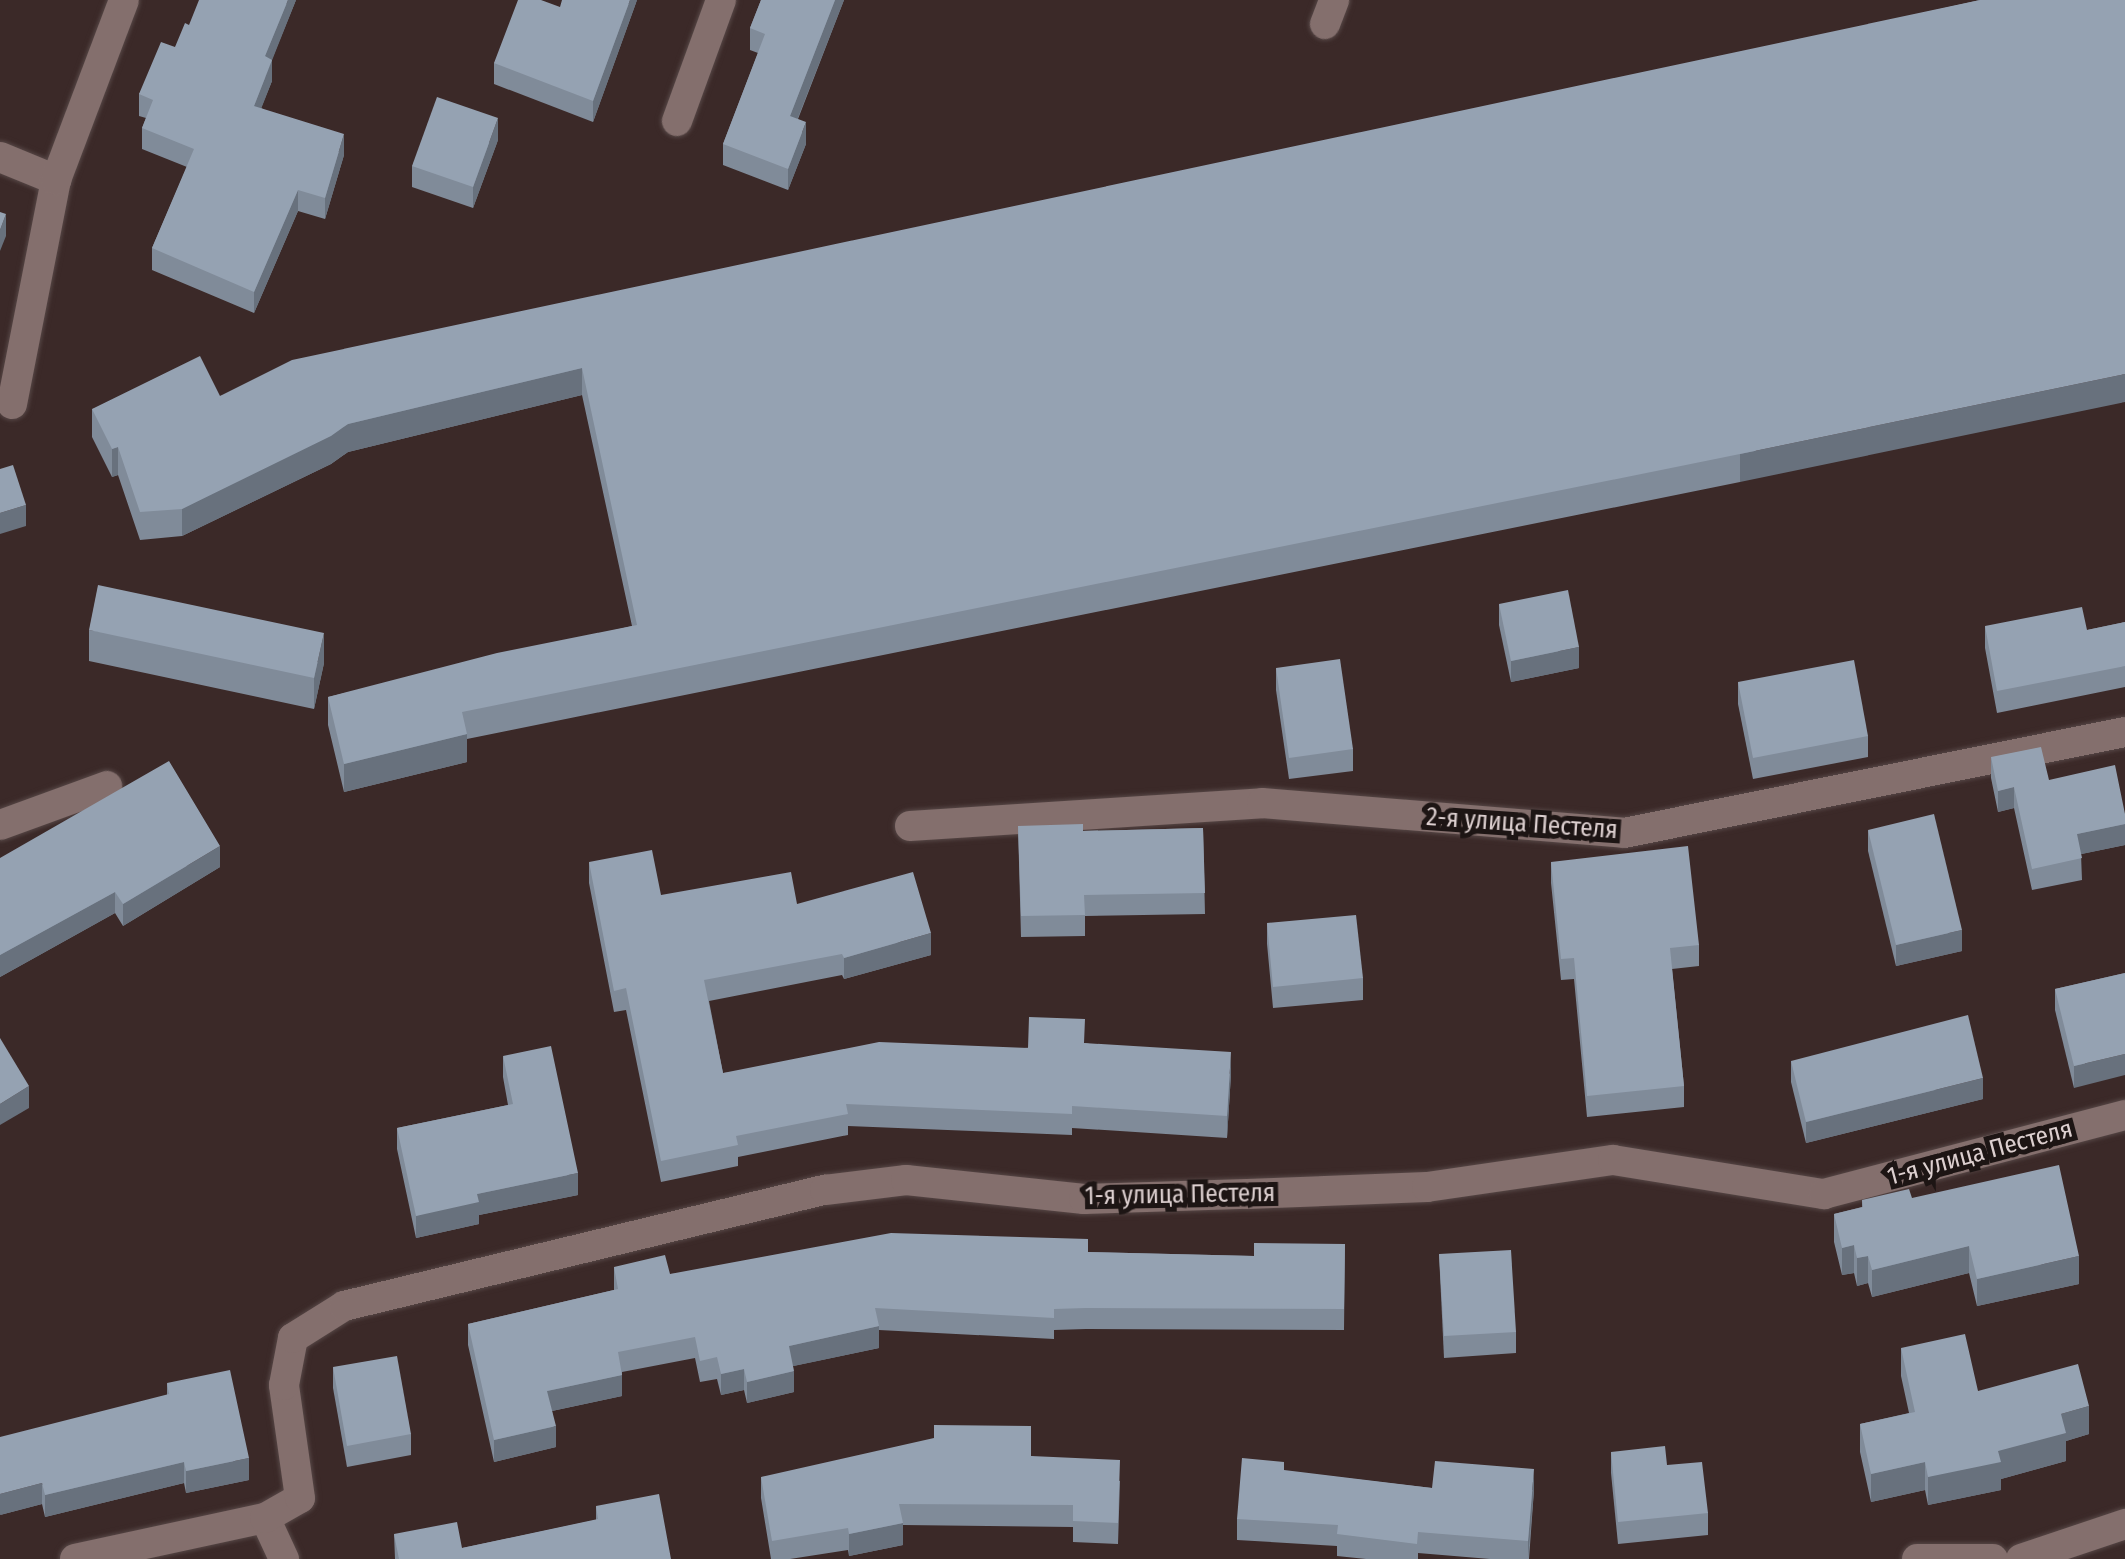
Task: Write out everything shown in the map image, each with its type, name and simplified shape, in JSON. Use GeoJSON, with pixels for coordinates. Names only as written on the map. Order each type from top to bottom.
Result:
{"type":"FeatureCollection","features":[{"type":"Feature","properties":{"kind":"street"},"geometry":{"type":"LineString","coordinates":[[12,404],[56,180],[124,0]]}},
{"type":"Feature","properties":{"kind":"street"},"geometry":{"type":"LineString","coordinates":[[676,121],[721,0]]}},
{"type":"Feature","properties":{"kind":"street"},"geometry":{"type":"LineString","coordinates":[[0,158],[56,180]]}},
{"type":"Feature","properties":{"kind":"street","name":"2-я улица Пестеля"},"geometry":{"type":"LineString","coordinates":[[910,826],[1262,803],[1624,833],[2125,732]]}},
{"type":"Feature","properties":{"kind":"street"},"geometry":{"type":"LineString","coordinates":[[0,824],[107,786]]}},
{"type":"Feature","properties":{"kind":"street","name":"1-я улица Пестеля"},"geometry":{"type":"LineString","coordinates":[[265,1518],[300,1498],[284,1385],[294,1338],[344,1306],[825,1190],[906,1180],[1084,1198],[1374,1190],[1428,1187],[1613,1160],[1824,1194],[2125,1115]]}},
{"type":"Feature","properties":{"kind":"street"},"geometry":{"type":"LineString","coordinates":[[75,1559],[265,1518],[284,1559]]}},
{"type":"Feature","properties":{"kind":"street"},"geometry":{"type":"LineString","coordinates":[[2021,1559],[2125,1524]]}},
{"type":"Feature","properties":{"kind":"street"},"geometry":{"type":"LineString","coordinates":[[1917,1559],[1993,1559]]}},
{"type":"Feature","properties":{"kind":"building"},"geometry":{"type":"Polygon","coordinates":[[[199,0],[288,0],[265,56],[272,60],[254,106],[344,134],[325,198],[298,190],[254,292],[152,248],[194,149],[142,128],[153,100],[139,94],[161,42],[175,47],[199,0]]]}},
{"type":"Feature","properties":{"kind":"building"},"geometry":{"type":"Polygon","coordinates":[[[518,0],[541,0],[560,7],[562,0],[630,0],[593,101],[494,63],[518,0]]]}},
{"type":"Feature","properties":{"kind":"building"},"geometry":{"type":"Polygon","coordinates":[[[761,0],[835,0],[790,116],[806,122],[788,169],[723,144],[765,34],[750,28],[761,0]]]}},
{"type":"Feature","properties":{"kind":"building"},"geometry":{"type":"Polygon","coordinates":[[[1980,0],[2125,0],[2125,374],[462,712],[467,734],[344,764],[328,697],[497,653],[637,625],[582,368],[348,424],[182,509],[140,512],[118,447],[112,449],[92,409],[200,356],[220,396],[292,360],[1980,0]]]}},
{"type":"Feature","properties":{"kind":"building"},"geometry":{"type":"Polygon","coordinates":[[[437,97],[498,118],[473,187],[412,166],[437,97]]]}},
{"type":"Feature","properties":{"kind":"building"},"geometry":{"type":"Polygon","coordinates":[[[13,465],[26,505],[0,513],[0,469],[13,465]]]}},
{"type":"Feature","properties":{"kind":"building"},"geometry":{"type":"Polygon","coordinates":[[[98,585],[324,633],[314,678],[89,630],[98,585]]]}},
{"type":"Feature","properties":{"kind":"building"},"geometry":{"type":"Polygon","coordinates":[[[1568,590],[1579,647],[1511,661],[1499,604],[1568,590]]]}},
{"type":"Feature","properties":{"kind":"building"},"geometry":{"type":"Polygon","coordinates":[[[2082,607],[2087,630],[2125,622],[2125,666],[1997,691],[1985,626],[2082,607]]]}},
{"type":"Feature","properties":{"kind":"building"},"geometry":{"type":"Polygon","coordinates":[[[1340,659],[1353,749],[1289,758],[1276,668],[1340,659]]]}},
{"type":"Feature","properties":{"kind":"building"},"geometry":{"type":"Polygon","coordinates":[[[1854,660],[1868,736],[1753,758],[1738,682],[1854,660]]]}},
{"type":"Feature","properties":{"kind":"building"},"geometry":{"type":"Polygon","coordinates":[[[2041,747],[2049,780],[2115,765],[2125,824],[2077,834],[2082,858],[2032,869],[2014,787],[1998,791],[1991,757],[2041,747]]]}},
{"type":"Feature","properties":{"kind":"building"},"geometry":{"type":"Polygon","coordinates":[[[169,761],[220,846],[123,904],[115,892],[0,955],[0,858],[169,761]]]}},
{"type":"Feature","properties":{"kind":"building"},"geometry":{"type":"Polygon","coordinates":[[[1934,814],[1962,930],[1896,945],[1868,830],[1934,814]]]}},
{"type":"Feature","properties":{"kind":"building"},"geometry":{"type":"Polygon","coordinates":[[[1083,824],[1083,831],[1203,828],[1205,893],[1084,895],[1085,915],[1021,916],[1018,826],[1083,824]]]}},
{"type":"Feature","properties":{"kind":"building"},"geometry":{"type":"Polygon","coordinates":[[[1688,846],[1699,945],[1670,948],[1684,1086],[1587,1096],[1574,958],[1561,959],[1551,862],[1688,846]]]}},
{"type":"Feature","properties":{"kind":"building"},"geometry":{"type":"Polygon","coordinates":[[[652,850],[661,895],[791,872],[797,904],[913,872],[931,933],[844,958],[842,954],[704,980],[723,1073],[879,1042],[1028,1048],[1029,1017],[1085,1019],[1084,1043],[1231,1052],[1227,1116],[1072,1106],[1072,1114],[846,1104],[848,1114],[736,1136],[738,1145],[661,1161],[626,988],[614,991],[589,862],[652,850]]]}},
{"type":"Feature","properties":{"kind":"building"},"geometry":{"type":"Polygon","coordinates":[[[1356,915],[1363,978],[1273,987],[1267,923],[1356,915]]]}},
{"type":"Feature","properties":{"kind":"building"},"geometry":{"type":"Polygon","coordinates":[[[2125,973],[2125,1054],[2074,1066],[2055,989],[2125,973]]]}},
{"type":"Feature","properties":{"kind":"building"},"geometry":{"type":"Polygon","coordinates":[[[1968,1015],[1983,1078],[1806,1122],[1791,1061],[1968,1015]]]}},
{"type":"Feature","properties":{"kind":"building"},"geometry":{"type":"Polygon","coordinates":[[[0,1038],[29,1086],[0,1104],[0,1038]]]}},
{"type":"Feature","properties":{"kind":"building"},"geometry":{"type":"Polygon","coordinates":[[[551,1046],[578,1173],[477,1194],[479,1202],[416,1216],[397,1128],[513,1104],[503,1056],[551,1046]]]}},
{"type":"Feature","properties":{"kind":"building"},"geometry":{"type":"Polygon","coordinates":[[[2059,1165],[2079,1256],[1977,1279],[1969,1246],[1872,1270],[1868,1256],[1857,1258],[1854,1245],[1842,1248],[1834,1214],[1863,1207],[1862,1200],[1909,1189],[1912,1198],[2059,1165]]]}},
{"type":"Feature","properties":{"kind":"building"},"geometry":{"type":"Polygon","coordinates":[[[891,1233],[1088,1239],[1088,1252],[1254,1256],[1254,1243],[1345,1244],[1344,1309],[1086,1308],[1054,1309],[1054,1318],[875,1308],[879,1326],[789,1346],[794,1371],[747,1382],[744,1369],[721,1374],[717,1357],[700,1361],[695,1337],[618,1352],[622,1375],[547,1391],[556,1426],[494,1440],[468,1324],[618,1289],[614,1267],[665,1255],[670,1274],[891,1233]]]}},
{"type":"Feature","properties":{"kind":"building"},"geometry":{"type":"Polygon","coordinates":[[[1511,1250],[1516,1332],[1444,1336],[1439,1254],[1511,1250]]]}},
{"type":"Feature","properties":{"kind":"building"},"geometry":{"type":"Polygon","coordinates":[[[1965,1334],[1978,1391],[2078,1364],[2089,1406],[2061,1414],[2066,1433],[1998,1451],[2001,1462],[1928,1477],[1925,1462],[1871,1474],[1860,1424],[1915,1412],[1901,1348],[1965,1334]]]}},
{"type":"Feature","properties":{"kind":"building"},"geometry":{"type":"Polygon","coordinates":[[[397,1356],[411,1434],[347,1446],[333,1367],[397,1356]]]}},
{"type":"Feature","properties":{"kind":"building"},"geometry":{"type":"Polygon","coordinates":[[[230,1370],[249,1458],[186,1471],[184,1462],[45,1495],[42,1483],[0,1494],[0,1437],[169,1394],[167,1383],[230,1370]]]}},
{"type":"Feature","properties":{"kind":"building"},"geometry":{"type":"Polygon","coordinates":[[[934,1425],[1031,1426],[1031,1456],[1120,1460],[1118,1523],[1073,1521],[1073,1505],[899,1504],[903,1523],[849,1534],[848,1528],[772,1541],[761,1477],[934,1438],[934,1425]]]}},
{"type":"Feature","properties":{"kind":"building"},"geometry":{"type":"Polygon","coordinates":[[[1665,1446],[1667,1465],[1702,1462],[1708,1513],[1618,1522],[1611,1452],[1665,1446]]]}},
{"type":"Feature","properties":{"kind":"building"},"geometry":{"type":"Polygon","coordinates":[[[1242,1458],[1284,1462],[1284,1470],[1432,1488],[1435,1461],[1534,1469],[1528,1541],[1418,1532],[1417,1544],[1337,1534],[1338,1525],[1237,1519],[1242,1458]]]}},
{"type":"Feature","properties":{"kind":"building"},"geometry":{"type":"Polygon","coordinates":[[[659,1494],[671,1559],[399,1559],[394,1534],[457,1522],[462,1548],[598,1519],[596,1506],[659,1494]]]}}]}
